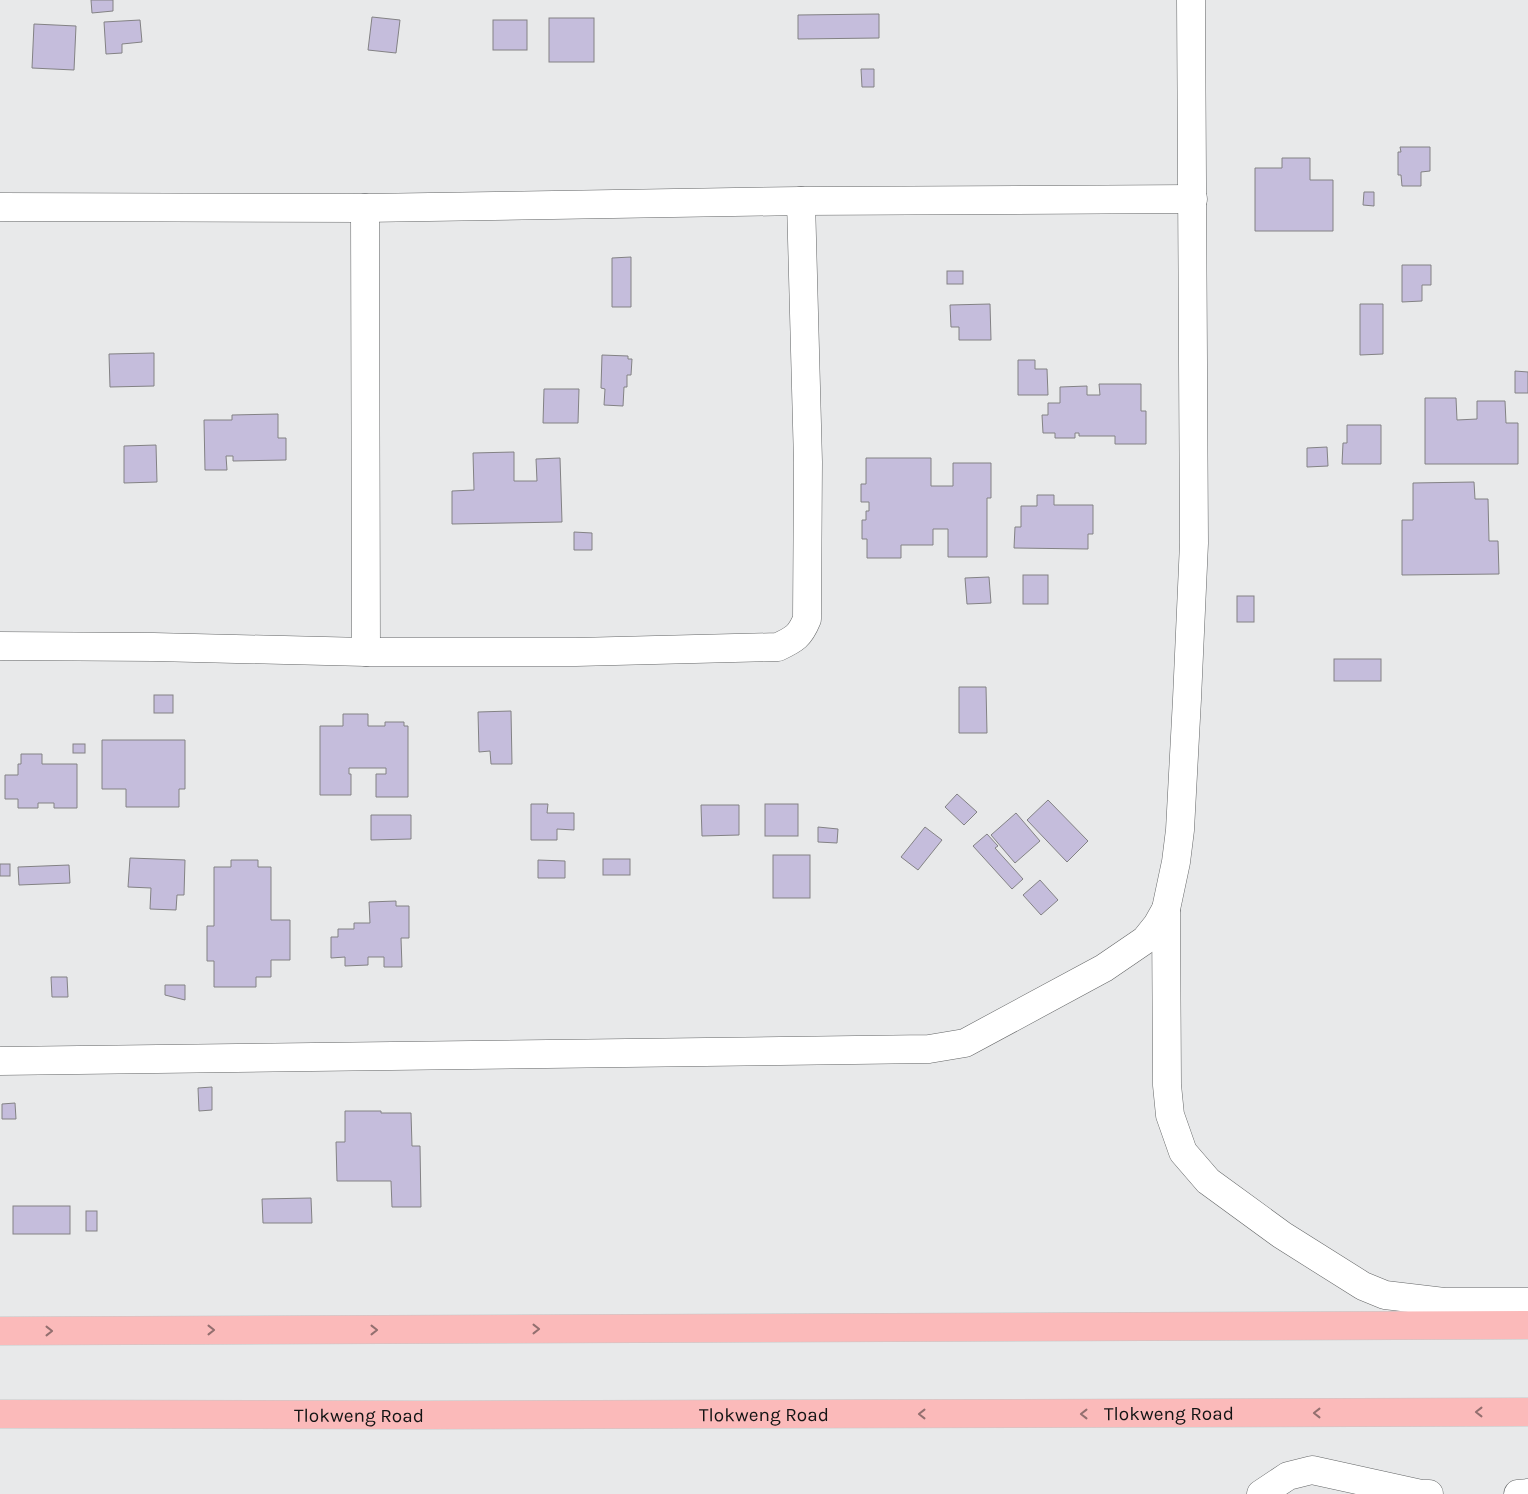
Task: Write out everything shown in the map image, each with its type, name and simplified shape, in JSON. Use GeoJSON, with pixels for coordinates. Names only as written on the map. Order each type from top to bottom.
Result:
{"type":"FeatureCollection","features":[{"type":"Feature","properties":{"kind":"main road"},"geometry":{"type":"LineString","coordinates":[[0,1331],[1528,1325]]}},
{"type":"Feature","properties":{"kind":"main road","name":"Tlokweng Road"},"geometry":{"type":"LineString","coordinates":[[0,1414],[461,1415],[1528,1412]]}},
{"type":"Feature","properties":{"kind":"street"},"geometry":{"type":"LineString","coordinates":[[1191,0],[1194,543],[1188,699],[1180,830],[1176,862],[1166,910],[1167,1085],[1170,1115],[1184,1152],[1208,1182],[1282,1235],[1363,1286],[1385,1296],[1444,1302],[1528,1302]]}},
{"type":"Feature","properties":{"kind":"street"},"geometry":{"type":"LineString","coordinates":[[0,207],[366,208],[801,201],[1193,199]]}},
{"type":"Feature","properties":{"kind":"street"},"geometry":{"type":"LineString","coordinates":[[0,646],[164,647],[366,652],[576,652],[778,647],[793,640],[801,633],[807,619],[808,471],[801,201]]}},
{"type":"Feature","properties":{"kind":"street"},"geometry":{"type":"LineString","coordinates":[[366,208],[366,652]]}},
{"type":"Feature","properties":{"kind":"street"},"geometry":{"type":"LineString","coordinates":[[0,1061],[929,1049],[964,1043],[1104,968],[1145,940],[1166,910]]}},
{"type":"Feature","properties":{"kind":"street"},"geometry":{"type":"LineString","coordinates":[[1261,1494],[1288,1476],[1312,1470],[1420,1494],[1430,1494]]}},
{"type":"Feature","properties":{"kind":"street"},"geometry":{"type":"LineString","coordinates":[[1518,1494],[1528,1493]]}},
{"type":"Feature","properties":{"kind":"building"},"geometry":{"type":"Polygon","coordinates":[[[91,0],[113,0],[113,11],[92,13],[91,0]]]}},
{"type":"Feature","properties":{"kind":"building"},"geometry":{"type":"Polygon","coordinates":[[[879,14],[879,38],[798,39],[798,15],[879,14]]]}},
{"type":"Feature","properties":{"kind":"building"},"geometry":{"type":"Polygon","coordinates":[[[372,17],[400,20],[396,53],[368,50],[372,17]]]}},
{"type":"Feature","properties":{"kind":"building"},"geometry":{"type":"Polygon","coordinates":[[[549,18],[594,18],[594,62],[549,62],[549,18]]]}},
{"type":"Feature","properties":{"kind":"building"},"geometry":{"type":"Polygon","coordinates":[[[140,20],[142,42],[122,44],[122,53],[106,54],[104,22],[140,20]]]}},
{"type":"Feature","properties":{"kind":"building"},"geometry":{"type":"Polygon","coordinates":[[[493,20],[527,20],[527,50],[493,50],[493,20]]]}},
{"type":"Feature","properties":{"kind":"building"},"geometry":{"type":"Polygon","coordinates":[[[34,24],[76,26],[74,70],[32,68],[34,24]]]}},
{"type":"Feature","properties":{"kind":"building"},"geometry":{"type":"Polygon","coordinates":[[[861,69],[874,69],[874,87],[862,87],[861,69]]]}},
{"type":"Feature","properties":{"kind":"building"},"geometry":{"type":"Polygon","coordinates":[[[1400,147],[1430,147],[1430,171],[1421,172],[1421,186],[1402,186],[1401,175],[1398,175],[1398,152],[1401,152],[1400,147]]]}},
{"type":"Feature","properties":{"kind":"building"},"geometry":{"type":"Polygon","coordinates":[[[1282,158],[1310,158],[1310,180],[1333,180],[1333,231],[1255,231],[1255,168],[1282,168],[1282,158]]]}},
{"type":"Feature","properties":{"kind":"building"},"geometry":{"type":"Polygon","coordinates":[[[1364,192],[1374,192],[1374,206],[1363,205],[1364,192]]]}},
{"type":"Feature","properties":{"kind":"building"},"geometry":{"type":"Polygon","coordinates":[[[631,257],[631,307],[612,307],[612,258],[631,257]]]}},
{"type":"Feature","properties":{"kind":"building"},"geometry":{"type":"Polygon","coordinates":[[[1402,265],[1431,265],[1431,285],[1422,285],[1422,301],[1402,302],[1402,265]]]}},
{"type":"Feature","properties":{"kind":"building"},"geometry":{"type":"Polygon","coordinates":[[[947,271],[963,271],[963,284],[947,284],[947,271]]]}},
{"type":"Feature","properties":{"kind":"building"},"geometry":{"type":"Polygon","coordinates":[[[990,304],[991,340],[959,340],[959,327],[951,327],[950,305],[990,304]]]}},
{"type":"Feature","properties":{"kind":"building"},"geometry":{"type":"Polygon","coordinates":[[[1360,304],[1383,304],[1383,354],[1360,355],[1360,304]]]}},
{"type":"Feature","properties":{"kind":"building"},"geometry":{"type":"Polygon","coordinates":[[[154,353],[154,386],[110,387],[109,354],[154,353]]]}},
{"type":"Feature","properties":{"kind":"building"},"geometry":{"type":"Polygon","coordinates":[[[602,355],[628,356],[628,359],[632,359],[631,375],[627,375],[627,387],[624,387],[623,406],[604,405],[605,389],[601,388],[602,355]]]}},
{"type":"Feature","properties":{"kind":"building"},"geometry":{"type":"Polygon","coordinates":[[[1018,360],[1035,360],[1035,369],[1047,369],[1048,395],[1018,395],[1018,360]]]}},
{"type":"Feature","properties":{"kind":"building"},"geometry":{"type":"Polygon","coordinates":[[[1515,371],[1528,372],[1528,393],[1515,393],[1515,371]]]}},
{"type":"Feature","properties":{"kind":"building"},"geometry":{"type":"Polygon","coordinates":[[[1099,384],[1141,384],[1141,411],[1146,411],[1146,444],[1115,444],[1115,436],[1079,436],[1079,433],[1075,433],[1075,438],[1055,438],[1055,433],[1043,433],[1042,415],[1048,415],[1048,403],[1060,403],[1060,387],[1087,386],[1087,395],[1100,395],[1099,384]]]}},
{"type":"Feature","properties":{"kind":"building"},"geometry":{"type":"Polygon","coordinates":[[[544,389],[579,389],[578,423],[543,423],[544,389]]]}},
{"type":"Feature","properties":{"kind":"building"},"geometry":{"type":"Polygon","coordinates":[[[1425,398],[1456,398],[1457,420],[1477,419],[1477,401],[1505,401],[1506,423],[1518,423],[1518,464],[1425,464],[1425,398]]]}},
{"type":"Feature","properties":{"kind":"building"},"geometry":{"type":"Polygon","coordinates":[[[278,414],[278,438],[286,438],[286,460],[233,461],[233,456],[226,456],[227,470],[205,470],[204,420],[232,420],[232,415],[278,414]]]}},
{"type":"Feature","properties":{"kind":"building"},"geometry":{"type":"Polygon","coordinates":[[[1347,425],[1381,425],[1381,464],[1342,464],[1343,443],[1347,443],[1347,425]]]}},
{"type":"Feature","properties":{"kind":"building"},"geometry":{"type":"Polygon","coordinates":[[[156,445],[157,482],[124,483],[124,446],[156,445]]]}},
{"type":"Feature","properties":{"kind":"building"},"geometry":{"type":"Polygon","coordinates":[[[1327,447],[1328,466],[1307,467],[1307,448],[1327,447]]]}},
{"type":"Feature","properties":{"kind":"building"},"geometry":{"type":"Polygon","coordinates":[[[514,452],[514,481],[537,481],[536,459],[560,458],[562,522],[452,524],[452,491],[474,490],[473,453],[514,452]]]}},
{"type":"Feature","properties":{"kind":"building"},"geometry":{"type":"Polygon","coordinates":[[[866,458],[931,458],[931,486],[953,486],[953,463],[991,463],[991,498],[987,498],[987,557],[948,557],[948,529],[933,529],[933,545],[901,545],[901,558],[867,558],[867,539],[862,539],[862,520],[866,520],[869,502],[861,502],[861,484],[866,484],[866,458]]]}},
{"type":"Feature","properties":{"kind":"building"},"geometry":{"type":"Polygon","coordinates":[[[1474,482],[1475,499],[1488,499],[1489,541],[1498,541],[1499,574],[1402,575],[1402,520],[1413,520],[1413,483],[1474,482]]]}},
{"type":"Feature","properties":{"kind":"building"},"geometry":{"type":"Polygon","coordinates":[[[1037,495],[1054,495],[1054,505],[1093,505],[1093,534],[1088,534],[1088,549],[1014,548],[1015,527],[1021,527],[1021,506],[1037,506],[1037,495]]]}},
{"type":"Feature","properties":{"kind":"building"},"geometry":{"type":"Polygon","coordinates":[[[574,532],[592,533],[592,550],[574,550],[574,532]]]}},
{"type":"Feature","properties":{"kind":"building"},"geometry":{"type":"Polygon","coordinates":[[[1023,575],[1048,575],[1048,604],[1023,604],[1023,575]]]}},
{"type":"Feature","properties":{"kind":"building"},"geometry":{"type":"Polygon","coordinates":[[[989,577],[991,603],[967,604],[965,578],[989,577]]]}},
{"type":"Feature","properties":{"kind":"building"},"geometry":{"type":"Polygon","coordinates":[[[1237,596],[1254,596],[1254,622],[1237,622],[1237,596]]]}},
{"type":"Feature","properties":{"kind":"building"},"geometry":{"type":"Polygon","coordinates":[[[1334,659],[1381,659],[1381,681],[1334,681],[1334,659]]]}},
{"type":"Feature","properties":{"kind":"building"},"geometry":{"type":"Polygon","coordinates":[[[959,687],[986,687],[987,733],[959,733],[959,687]]]}},
{"type":"Feature","properties":{"kind":"building"},"geometry":{"type":"Polygon","coordinates":[[[154,695],[173,695],[173,713],[154,713],[154,695]]]}},
{"type":"Feature","properties":{"kind":"building"},"geometry":{"type":"Polygon","coordinates":[[[511,711],[512,764],[491,764],[490,751],[479,752],[478,712],[511,711]]]}},
{"type":"Feature","properties":{"kind":"building"},"geometry":{"type":"Polygon","coordinates":[[[343,714],[368,714],[368,726],[385,726],[385,722],[404,722],[404,726],[408,726],[408,797],[376,797],[376,774],[386,774],[386,768],[349,768],[349,774],[351,774],[351,795],[320,795],[320,726],[343,726],[343,714]]]}},
{"type":"Feature","properties":{"kind":"building"},"geometry":{"type":"Polygon","coordinates":[[[102,740],[185,740],[185,789],[179,789],[179,807],[126,807],[126,789],[102,789],[102,740]]]}},
{"type":"Feature","properties":{"kind":"building"},"geometry":{"type":"Polygon","coordinates":[[[73,744],[85,744],[85,753],[73,753],[73,744]]]}},
{"type":"Feature","properties":{"kind":"building"},"geometry":{"type":"Polygon","coordinates":[[[21,754],[42,754],[42,764],[77,764],[77,808],[54,808],[54,803],[38,803],[38,808],[18,808],[18,799],[5,799],[5,775],[18,775],[18,764],[21,764],[21,754]]]}},
{"type":"Feature","properties":{"kind":"building"},"geometry":{"type":"Polygon","coordinates":[[[957,794],[977,812],[964,825],[945,807],[957,794]]]}},
{"type":"Feature","properties":{"kind":"building"},"geometry":{"type":"Polygon","coordinates":[[[1048,800],[1088,841],[1067,862],[1027,820],[1048,800]]]}},
{"type":"Feature","properties":{"kind":"building"},"geometry":{"type":"Polygon","coordinates":[[[531,804],[548,804],[547,813],[574,813],[574,830],[557,829],[557,840],[531,840],[531,804]]]}},
{"type":"Feature","properties":{"kind":"building"},"geometry":{"type":"Polygon","coordinates":[[[765,804],[798,804],[798,836],[765,836],[765,804]]]}},
{"type":"Feature","properties":{"kind":"building"},"geometry":{"type":"Polygon","coordinates":[[[701,805],[739,805],[739,835],[702,836],[701,805]]]}},
{"type":"Feature","properties":{"kind":"building"},"geometry":{"type":"Polygon","coordinates":[[[1016,813],[1040,841],[1015,863],[991,835],[1016,813]]]}},
{"type":"Feature","properties":{"kind":"building"},"geometry":{"type":"Polygon","coordinates":[[[371,815],[411,815],[411,839],[371,840],[371,815]]]}},
{"type":"Feature","properties":{"kind":"building"},"geometry":{"type":"Polygon","coordinates":[[[818,827],[838,829],[837,843],[818,842],[818,827]]]}},
{"type":"Feature","properties":{"kind":"building"},"geometry":{"type":"Polygon","coordinates":[[[925,827],[942,840],[918,870],[901,857],[925,827]]]}},
{"type":"Feature","properties":{"kind":"building"},"geometry":{"type":"Polygon","coordinates":[[[987,834],[998,846],[995,848],[1023,879],[1012,889],[973,846],[987,834]]]}},
{"type":"Feature","properties":{"kind":"building"},"geometry":{"type":"Polygon","coordinates":[[[773,855],[810,855],[810,898],[773,898],[773,855]]]}},
{"type":"Feature","properties":{"kind":"building"},"geometry":{"type":"Polygon","coordinates":[[[130,858],[185,860],[184,895],[177,895],[176,910],[150,909],[151,888],[128,887],[130,858]]]}},
{"type":"Feature","properties":{"kind":"building"},"geometry":{"type":"Polygon","coordinates":[[[603,859],[630,859],[630,875],[603,875],[603,859]]]}},
{"type":"Feature","properties":{"kind":"building"},"geometry":{"type":"Polygon","coordinates":[[[231,860],[258,860],[258,867],[271,867],[271,920],[290,920],[290,960],[271,960],[271,977],[256,977],[256,987],[214,987],[214,961],[207,961],[207,926],[214,926],[214,867],[231,867],[231,860]]]}},
{"type":"Feature","properties":{"kind":"building"},"geometry":{"type":"Polygon","coordinates":[[[538,860],[565,861],[565,878],[538,878],[538,860]]]}},
{"type":"Feature","properties":{"kind":"building"},"geometry":{"type":"Polygon","coordinates":[[[0,864],[10,864],[10,876],[0,876],[0,864]]]}},
{"type":"Feature","properties":{"kind":"building"},"geometry":{"type":"Polygon","coordinates":[[[69,865],[70,883],[19,885],[18,867],[69,865]]]}},
{"type":"Feature","properties":{"kind":"building"},"geometry":{"type":"Polygon","coordinates":[[[1040,880],[1058,900],[1041,915],[1023,895],[1040,880]]]}},
{"type":"Feature","properties":{"kind":"building"},"geometry":{"type":"Polygon","coordinates":[[[396,901],[396,906],[409,906],[409,938],[401,938],[402,967],[384,967],[384,957],[368,957],[368,965],[345,966],[345,957],[331,958],[331,937],[338,937],[338,929],[354,929],[354,923],[370,923],[369,902],[396,901]]]}},
{"type":"Feature","properties":{"kind":"building"},"geometry":{"type":"Polygon","coordinates":[[[51,977],[67,977],[68,997],[52,997],[51,977]]]}},
{"type":"Feature","properties":{"kind":"building"},"geometry":{"type":"Polygon","coordinates":[[[165,985],[185,985],[185,1000],[165,995],[165,985]]]}},
{"type":"Feature","properties":{"kind":"building"},"geometry":{"type":"Polygon","coordinates":[[[212,1087],[212,1110],[199,1111],[198,1088],[212,1087]]]}},
{"type":"Feature","properties":{"kind":"building"},"geometry":{"type":"Polygon","coordinates":[[[15,1103],[16,1119],[2,1119],[2,1104],[15,1103]]]}},
{"type":"Feature","properties":{"kind":"building"},"geometry":{"type":"Polygon","coordinates":[[[345,1111],[411,1113],[412,1146],[420,1146],[421,1207],[392,1207],[391,1181],[337,1181],[336,1142],[345,1142],[345,1111]]]}},
{"type":"Feature","properties":{"kind":"building"},"geometry":{"type":"Polygon","coordinates":[[[311,1198],[312,1223],[263,1223],[262,1199],[311,1198]]]}},
{"type":"Feature","properties":{"kind":"building"},"geometry":{"type":"Polygon","coordinates":[[[13,1206],[70,1206],[70,1234],[13,1234],[13,1206]]]}},
{"type":"Feature","properties":{"kind":"building"},"geometry":{"type":"Polygon","coordinates":[[[86,1211],[97,1211],[97,1231],[86,1231],[86,1211]]]}}]}
